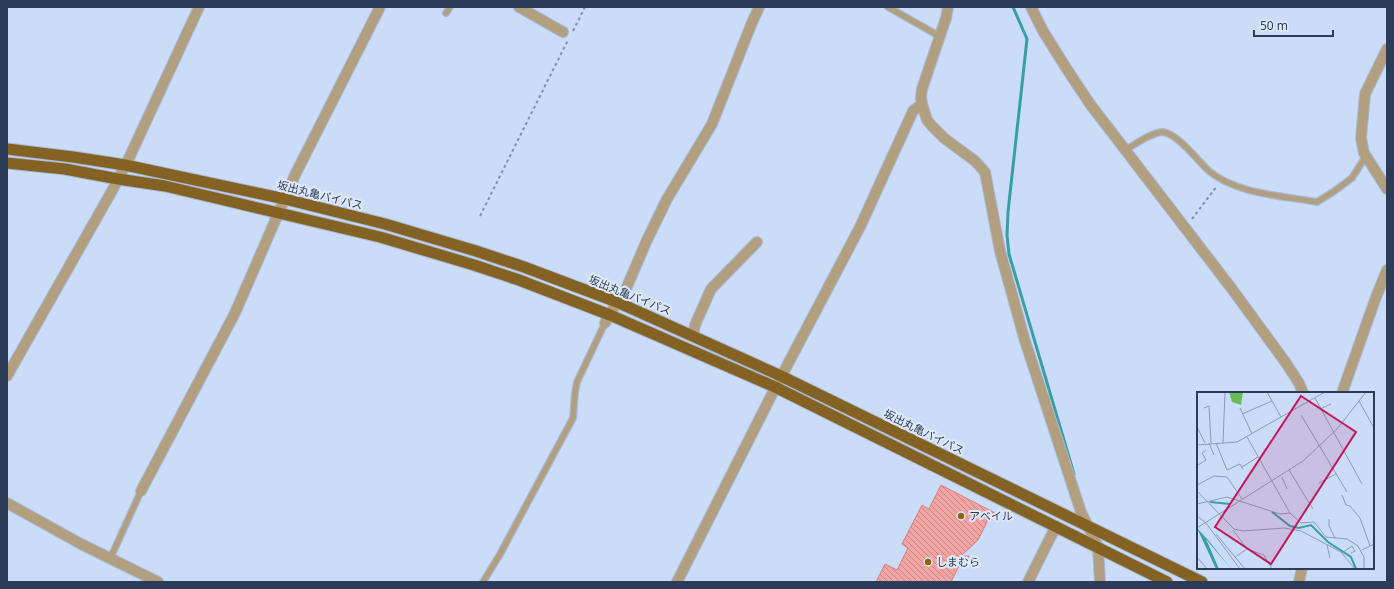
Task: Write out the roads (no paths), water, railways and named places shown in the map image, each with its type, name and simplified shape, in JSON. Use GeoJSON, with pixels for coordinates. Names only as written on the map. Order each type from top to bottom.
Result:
{"type":"FeatureCollection","features":[{"type":"Feature","properties":{"kind":"highway","name":"坂出丸亀バイパス"},"geometry":{"type":"LineString","coordinates":[[7,149],[73,156],[125,165],[285,199],[385,224],[524,267],[617,302],[781,376],[1202,582]]}},
{"type":"Feature","properties":{"kind":"highway"},"geometry":{"type":"LineString","coordinates":[[7,163],[65,169],[165,186],[380,237],[474,265],[775,387],[1167,582]]}},
{"type":"Feature","properties":{"kind":"street"},"geometry":{"type":"LineString","coordinates":[[7,376],[118,179],[199,7]]}},
{"type":"Feature","properties":{"kind":"street"},"geometry":{"type":"LineString","coordinates":[[140,491],[235,313],[295,176],[380,7]]}},
{"type":"Feature","properties":{"kind":"street"},"geometry":{"type":"LineString","coordinates":[[519,7],[563,32]]}},
{"type":"Feature","properties":{"kind":"street"},"geometry":{"type":"LineString","coordinates":[[607,319],[617,302],[623,296],[646,240],[667,199],[712,124],[759,7]]}},
{"type":"Feature","properties":{"kind":"street"},"geometry":{"type":"LineString","coordinates":[[948,7],[946,18],[922,89],[922,104],[927,120],[932,126],[944,138],[980,166],[984,172],[1000,250],[1025,341],[1082,512],[1098,547],[1100,582]]}},
{"type":"Feature","properties":{"kind":"street"},"geometry":{"type":"LineString","coordinates":[[1031,7],[1043,31],[1090,104],[1286,363],[1299,383],[1303,392]]}},
{"type":"Feature","properties":{"kind":"street"},"geometry":{"type":"LineString","coordinates":[[1387,49],[1365,94],[1361,138],[1366,156],[1387,189]]}},
{"type":"Feature","properties":{"kind":"street"},"geometry":{"type":"LineString","coordinates":[[677,582],[775,387],[860,226],[913,111],[922,104]]}},
{"type":"Feature","properties":{"kind":"street"},"geometry":{"type":"LineString","coordinates":[[693,336],[695,325],[711,289],[757,242]]}},
{"type":"Feature","properties":{"kind":"street"},"geometry":{"type":"LineString","coordinates":[[1342,392],[1387,270]]}},
{"type":"Feature","properties":{"kind":"street"},"geometry":{"type":"LineString","coordinates":[[7,503],[81,544],[158,582]]}},
{"type":"Feature","properties":{"kind":"street"},"geometry":{"type":"LineString","coordinates":[[1028,582],[1056,526]]}},
{"type":"Feature","properties":{"kind":"street"},"geometry":{"type":"LineString","coordinates":[[1299,582],[1302,569]]}},
{"type":"Feature","properties":{"kind":"lane"},"geometry":{"type":"LineString","coordinates":[[446,13],[450,7]]}},
{"type":"Feature","properties":{"kind":"lane"},"geometry":{"type":"LineString","coordinates":[[888,7],[939,36]]}},
{"type":"Feature","properties":{"kind":"lane"},"geometry":{"type":"LineString","coordinates":[[1125,150],[1151,134],[1163,132],[1172,136],[1210,172],[1222,180],[1250,190],[1317,202],[1352,178],[1366,156]]}},
{"type":"Feature","properties":{"kind":"lane"},"geometry":{"type":"LineString","coordinates":[[483,582],[499,556],[573,418],[574,392],[577,382],[607,319]]}},
{"type":"Feature","properties":{"kind":"lane"},"geometry":{"type":"LineString","coordinates":[[110,559],[140,491]]}},
{"type":"Feature","properties":{"kind":"waterway"},"geometry":{"type":"LineString","coordinates":[[1013,7],[1027,39],[1008,212],[1007,235],[1009,254],[1074,474]]}},
{"type":"Feature","properties":{"kind":"place","name":"アベイル"},"geometry":{"type":"Point","coordinates":[961,516]}},
{"type":"Feature","properties":{"kind":"place","name":"しまむら"},"geometry":{"type":"Point","coordinates":[928,562]}}]}
